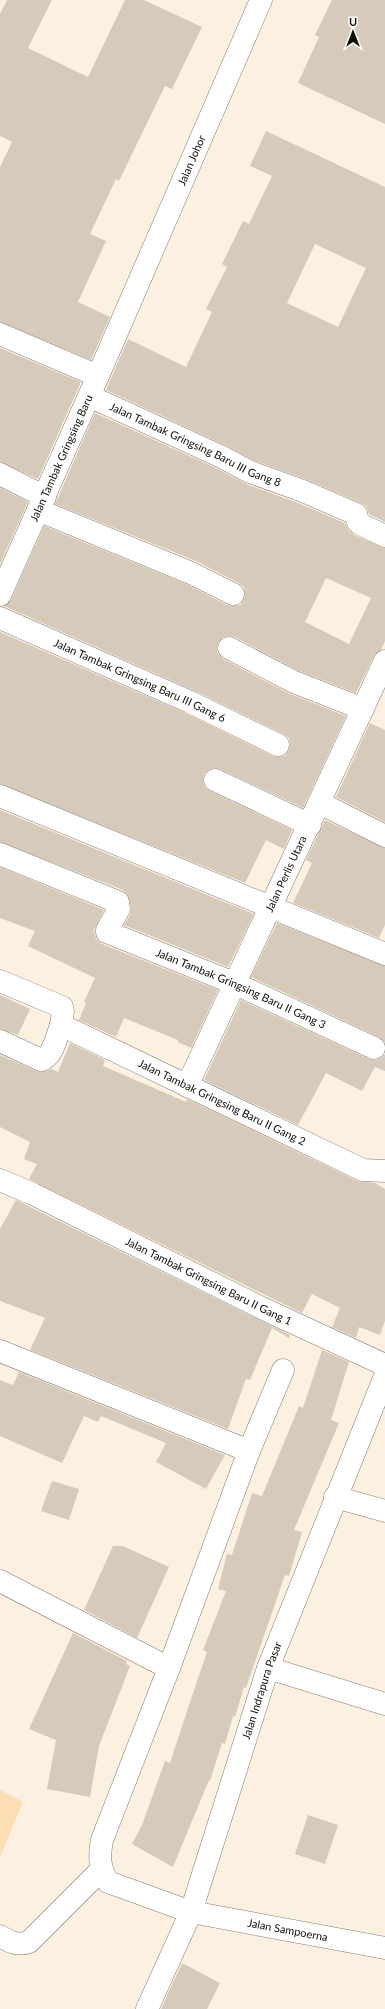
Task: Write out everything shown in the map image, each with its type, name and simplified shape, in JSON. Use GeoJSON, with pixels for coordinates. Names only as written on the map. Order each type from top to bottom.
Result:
{"type":"FeatureCollection","features":[{"type":"Feature","properties":{"kind":"street","name":"Jalan Johor"},"geometry":{"type":"LineString","coordinates":[[122,320],[261,0]]}},
{"type":"Feature","properties":{"kind":"street","name":"Jalan Tambak Gringsing Baru"},"geometry":{"type":"LineString","coordinates":[[0,595],[42,504],[122,320]]}},
{"type":"Feature","properties":{"kind":"street"},"geometry":{"type":"LineString","coordinates":[[0,334],[98,376]]}},
{"type":"Feature","properties":{"kind":"street","name":"Jalan Tambak Gringsing Baru III Gang 8"},"geometry":{"type":"LineString","coordinates":[[89,396],[222,457],[250,472],[303,491],[356,514],[360,524],[385,536]]}},
{"type":"Feature","properties":{"kind":"street"},"geometry":{"type":"LineString","coordinates":[[0,474],[42,504],[233,594]]}},
{"type":"Feature","properties":{"kind":"street","name":"Jalan Tambak Gringsing Baru III Gang 6"},"geometry":{"type":"LineString","coordinates":[[0,618],[190,702],[278,745]]}},
{"type":"Feature","properties":{"kind":"street"},"geometry":{"type":"LineString","coordinates":[[229,648],[294,682],[373,702]]}},
{"type":"Feature","properties":{"kind":"street","name":"Jalan Perlis Utara"},"geometry":{"type":"LineString","coordinates":[[187,1086],[320,803],[373,702],[385,661]]}},
{"type":"Feature","properties":{"kind":"street"},"geometry":{"type":"LineString","coordinates":[[215,780],[310,825]]}},
{"type":"Feature","properties":{"kind":"street"},"geometry":{"type":"LineString","coordinates":[[0,796],[385,954]]}},
{"type":"Feature","properties":{"kind":"street"},"geometry":{"type":"LineString","coordinates":[[320,803],[385,836]]}},
{"type":"Feature","properties":{"kind":"street","name":"Jalan Tambak Gringsing Baru II Gang 3"},"geometry":{"type":"LineString","coordinates":[[0,854],[118,902],[119,909],[107,931],[236,984],[374,1048]]}},
{"type":"Feature","properties":{"kind":"street","name":"Jalan Tambak Gringsing Baru II Gang 2"},"geometry":{"type":"LineString","coordinates":[[0,981],[187,1086],[363,1170],[385,1172]]}},
{"type":"Feature","properties":{"kind":"street"},"geometry":{"type":"LineString","coordinates":[[0,1041],[41,1060],[45,1059],[50,1054],[60,1015]]}},
{"type":"Feature","properties":{"kind":"street","name":"Jalan Tambak Gringsing Baru II Gang 1"},"geometry":{"type":"LineString","coordinates":[[0,1180],[33,1194],[268,1311],[385,1365]]}},
{"type":"Feature","properties":{"kind":"street"},"geometry":{"type":"LineString","coordinates":[[0,1351],[249,1450]]}},
{"type":"Feature","properties":{"kind":"street"},"geometry":{"type":"LineString","coordinates":[[0,1936],[11,1943],[22,1944],[28,1942],[101,1870],[99,1856],[102,1840],[169,1668],[249,1450],[283,1370]]}},
{"type":"Feature","properties":{"kind":"street","name":"Jalan Indrapura Pasar"},"geometry":{"type":"LineString","coordinates":[[147,2009],[191,1912],[268,1668],[335,1497],[385,1376]]}},
{"type":"Feature","properties":{"kind":"street"},"geometry":{"type":"LineString","coordinates":[[335,1497],[385,1511]]}},
{"type":"Feature","properties":{"kind":"street"},"geometry":{"type":"LineString","coordinates":[[0,1581],[169,1668]]}},
{"type":"Feature","properties":{"kind":"street"},"geometry":{"type":"LineString","coordinates":[[268,1668],[385,1704]]}},
{"type":"Feature","properties":{"kind":"street","name":"Jalan Sampoerna"},"geometry":{"type":"LineString","coordinates":[[101,1870],[108,1882],[191,1912],[385,1948]]}},
{"type":"Feature","properties":{"kind":"shaded area"},"geometry":{"type":"Polygon","coordinates":[[[0,1790],[23,1802],[0,1857],[0,1790]]]}},
{"type":"Feature","properties":{"kind":"building"},"geometry":{"type":"Polygon","coordinates":[[[7,0],[52,0],[28,48],[88,77],[125,0],[144,0],[202,27],[172,89],[165,86],[119,181],[116,179],[90,234],[106,241],[78,302],[110,317],[91,360],[0,322],[0,167],[12,142],[0,136],[0,14],[7,0]]]}},
{"type":"Feature","properties":{"kind":"building"},"geometry":{"type":"Polygon","coordinates":[[[332,0],[385,0],[385,124],[298,83],[319,37],[315,35],[332,0]]]}},
{"type":"Feature","properties":{"kind":"building"},"geometry":{"type":"Polygon","coordinates":[[[266,131],[385,187],[385,522],[369,514],[366,506],[361,503],[308,480],[255,461],[227,446],[106,390],[128,339],[186,367],[212,312],[206,309],[227,267],[222,264],[243,221],[249,224],[272,176],[250,166],[266,131]],[[315,244],[287,303],[338,327],[366,268],[315,244]]]}},
{"type":"Feature","properties":{"kind":"building"},"geometry":{"type":"Polygon","coordinates":[[[0,348],[81,382],[38,479],[0,462],[0,348]]]}},
{"type":"Feature","properties":{"kind":"building"},"geometry":{"type":"Polygon","coordinates":[[[95,413],[216,468],[246,484],[298,503],[345,523],[349,531],[354,535],[385,548],[385,641],[381,650],[374,656],[356,693],[299,671],[235,637],[223,637],[218,643],[218,654],[223,659],[288,693],[346,716],[303,808],[220,769],[214,768],[208,770],[204,774],[203,781],[205,787],[210,791],[292,830],[284,849],[266,840],[245,883],[0,784],[0,632],[185,713],[273,756],[285,756],[290,745],[289,738],[283,734],[195,691],[4,606],[11,600],[44,526],[186,584],[227,605],[240,605],[244,599],[244,587],[239,583],[196,561],[55,504],[95,413]],[[326,578],[305,622],[349,644],[371,598],[326,578]]]}},
{"type":"Feature","properties":{"kind":"building"},"geometry":{"type":"Polygon","coordinates":[[[0,488],[28,502],[0,564],[0,488]]]}},
{"type":"Feature","properties":{"kind":"building"},"geometry":{"type":"Polygon","coordinates":[[[370,723],[385,730],[385,822],[336,797],[370,723]]]}},
{"type":"Feature","properties":{"kind":"building"},"geometry":{"type":"Polygon","coordinates":[[[0,810],[254,914],[228,967],[124,925],[130,915],[131,907],[128,895],[123,890],[0,842],[0,810]]]}},
{"type":"Feature","properties":{"kind":"building"},"geometry":{"type":"Polygon","coordinates":[[[325,820],[385,848],[385,925],[379,938],[293,903],[312,863],[306,860],[325,820]]]}},
{"type":"Feature","properties":{"kind":"building"},"geometry":{"type":"Polygon","coordinates":[[[0,867],[104,910],[94,930],[96,939],[102,944],[218,990],[191,1048],[178,1042],[178,1040],[124,1018],[116,1037],[79,1020],[86,1003],[84,1002],[95,978],[28,946],[35,931],[0,918],[0,867]]]}},
{"type":"Feature","properties":{"kind":"building"},"geometry":{"type":"Polygon","coordinates":[[[277,923],[385,966],[385,1043],[379,1037],[251,977],[277,923]]]}},
{"type":"Feature","properties":{"kind":"building"},"geometry":{"type":"Polygon","coordinates":[[[0,995],[30,1009],[18,1035],[0,1029],[0,995]]]}},
{"type":"Feature","properties":{"kind":"building"},"geometry":{"type":"Polygon","coordinates":[[[241,1000],[369,1059],[376,1060],[385,1054],[385,1071],[375,1067],[362,1091],[326,1073],[298,1125],[204,1080],[241,1000]]]}},
{"type":"Feature","properties":{"kind":"building"},"geometry":{"type":"Polygon","coordinates":[[[70,1043],[105,1060],[103,1066],[186,1102],[187,1099],[358,1181],[375,1183],[385,1189],[385,1321],[380,1335],[359,1327],[356,1338],[332,1327],[340,1308],[312,1294],[302,1313],[29,1179],[37,1164],[24,1159],[30,1142],[0,1127],[0,1055],[36,1071],[41,1072],[52,1069],[58,1072],[70,1043]]]}},
{"type":"Feature","properties":{"kind":"building"},"geometry":{"type":"Polygon","coordinates":[[[16,1200],[290,1335],[289,1338],[272,1328],[250,1380],[246,1379],[228,1429],[30,1350],[45,1318],[0,1301],[0,1229],[16,1200]]]}},
{"type":"Feature","properties":{"kind":"building"},"geometry":{"type":"Polygon","coordinates":[[[322,1350],[349,1362],[331,1420],[339,1423],[294,1530],[302,1532],[289,1576],[285,1575],[246,1688],[244,1687],[235,1717],[233,1716],[225,1744],[222,1743],[210,1781],[209,1780],[173,1867],[132,1844],[142,1825],[165,1761],[170,1763],[207,1652],[203,1650],[226,1591],[218,1589],[227,1554],[232,1555],[252,1493],[262,1496],[299,1406],[303,1408],[322,1350]]]}},
{"type":"Feature","properties":{"kind":"building"},"geometry":{"type":"Polygon","coordinates":[[[19,1372],[225,1455],[206,1489],[156,1462],[166,1443],[101,1416],[98,1422],[84,1416],[62,1463],[0,1436],[0,1380],[13,1385],[19,1372]]]}},
{"type":"Feature","properties":{"kind":"building"},"geometry":{"type":"Polygon","coordinates":[[[52,1481],[79,1489],[69,1520],[41,1511],[52,1481]]]}},
{"type":"Feature","properties":{"kind":"building"},"geometry":{"type":"Polygon","coordinates":[[[113,1546],[123,1546],[169,1567],[137,1638],[84,1610],[113,1546]]]}},
{"type":"Feature","properties":{"kind":"building"},"geometry":{"type":"Polygon","coordinates":[[[73,1633],[127,1661],[126,1664],[130,1666],[99,1746],[90,1797],[47,1789],[56,1740],[29,1729],[73,1633]]]}},
{"type":"Feature","properties":{"kind":"building"},"geometry":{"type":"Polygon","coordinates":[[[308,1815],[338,1825],[325,1864],[295,1854],[308,1815]]]}},
{"type":"Feature","properties":{"kind":"building"},"geometry":{"type":"Polygon","coordinates":[[[182,1963],[220,1983],[207,2009],[161,2009],[182,1963]]]}}]}
